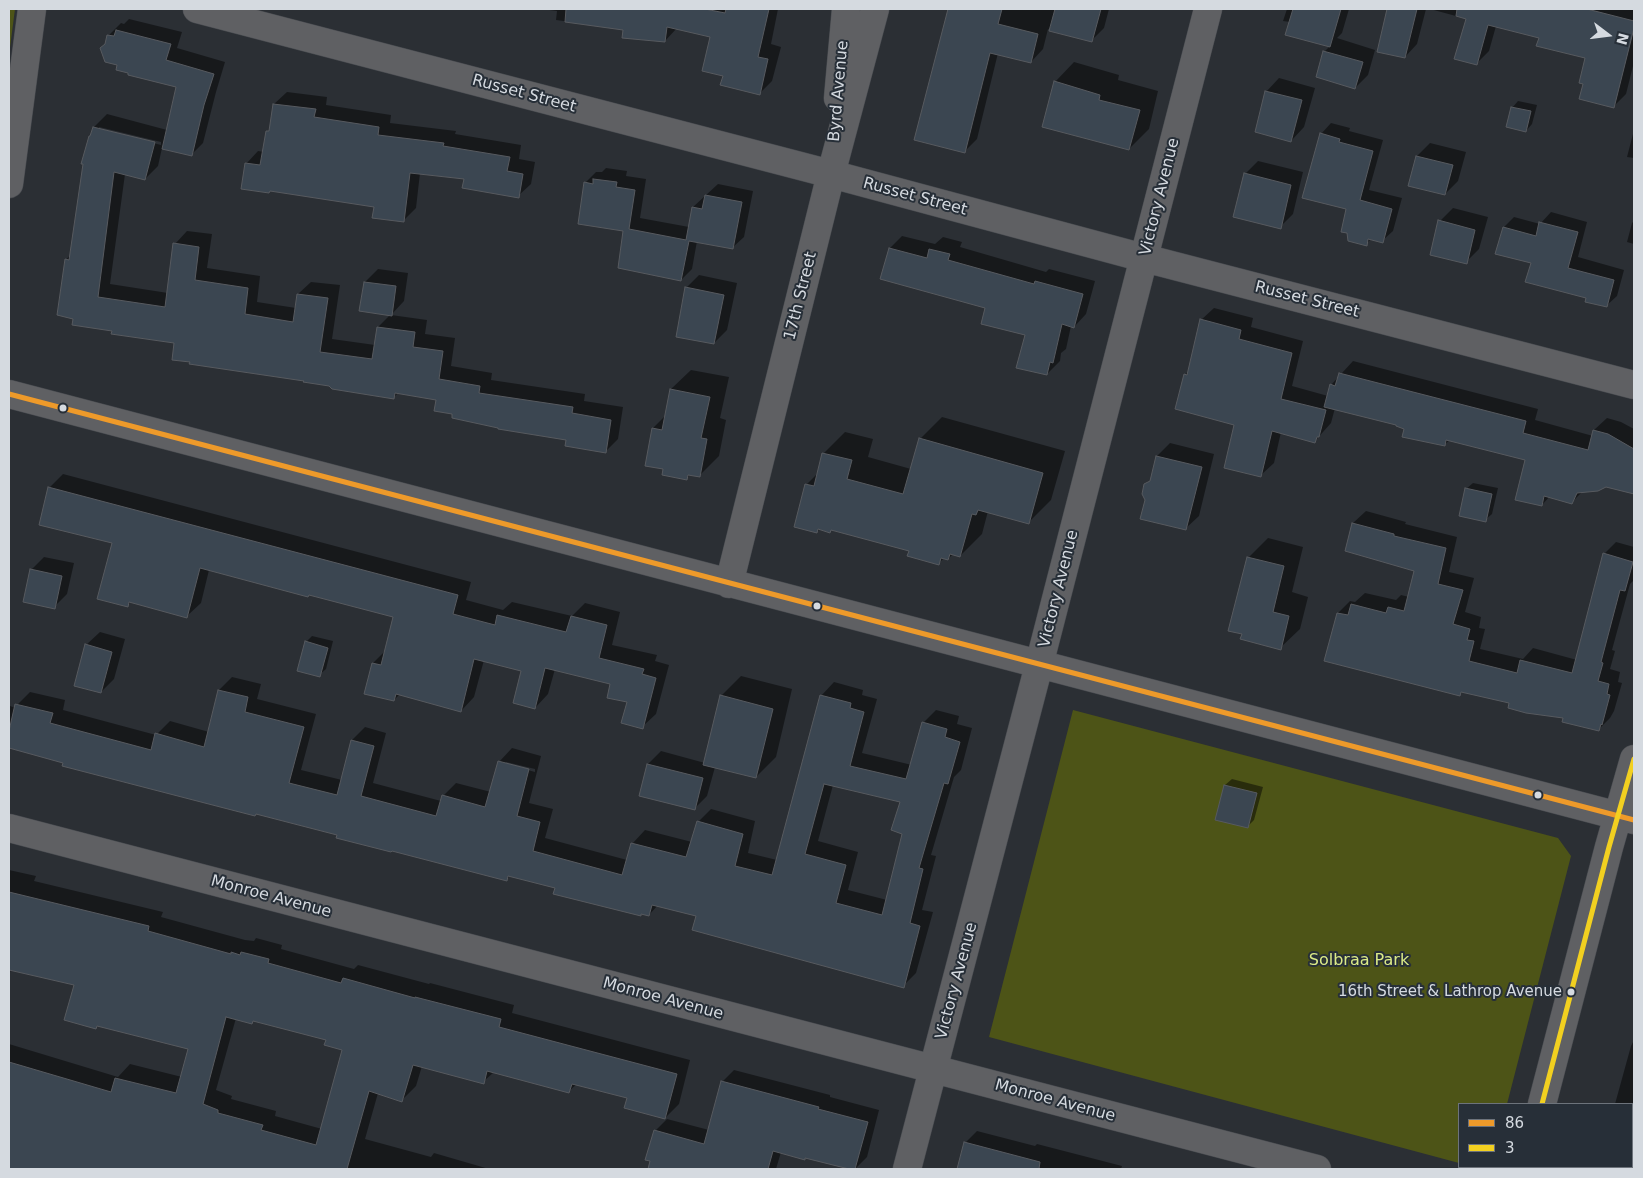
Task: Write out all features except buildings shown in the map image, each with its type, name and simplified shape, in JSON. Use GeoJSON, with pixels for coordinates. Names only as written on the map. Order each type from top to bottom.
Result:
{"type":"FeatureCollection","features":[{"type":"Feature","properties":{"kind":"street"},"geometry":{"type":"LineString","coordinates":[[9,184],[32,9]]}},
{"type":"Feature","properties":{"kind":"street","name":"Russet Street"},"geometry":{"type":"LineString","coordinates":[[196,9],[1634,385]]}},
{"type":"Feature","properties":{"kind":"street","name":"Byrd Avenue"},"geometry":{"type":"LineString","coordinates":[[831,174],[846,9]]}},
{"type":"Feature","properties":{"kind":"street","name":"17th Street"},"geometry":{"type":"LineString","coordinates":[[730,584],[831,174],[875,9]]}},
{"type":"Feature","properties":{"kind":"street","name":"Victory Avenue"},"geometry":{"type":"LineString","coordinates":[[907,1169],[1208,9]]}},
{"type":"Feature","properties":{"kind":"street"},"geometry":{"type":"LineString","coordinates":[[9,394],[1626,818]]}},
{"type":"Feature","properties":{"kind":"street"},"geometry":{"type":"LineString","coordinates":[[1542,1103],[1626,818],[1634,759]]}},
{"type":"Feature","properties":{"kind":"street","name":"Monroe Avenue"},"geometry":{"type":"LineString","coordinates":[[9,828],[1317,1169]]}},
{"type":"Feature","properties":{"kind":"green space"},"geometry":{"type":"Polygon","coordinates":[[[9,9],[15,9],[9,55],[9,9]]]}},
{"type":"Feature","properties":{"kind":"green space","name":"Solbraa Park"},"geometry":{"type":"Polygon","coordinates":[[[1073,710],[1558,838],[1571,856],[1507,1103],[1458,1103],[1458,1163],[989,1037],[1073,710]]]}},
{"type":"Feature","properties":{"kind":"transit line","name":"86"},"geometry":{"type":"LineString","coordinates":[[9,394],[1634,820]]}},
{"type":"Feature","properties":{"kind":"transit line","name":"3"},"geometry":{"type":"LineString","coordinates":[[1542,1103],[1634,759]]}},
{"type":"Feature","properties":{"kind":"place","name":"16th Street & Lathrop Avenue"},"geometry":{"type":"Point","coordinates":[1571,992]}}]}
